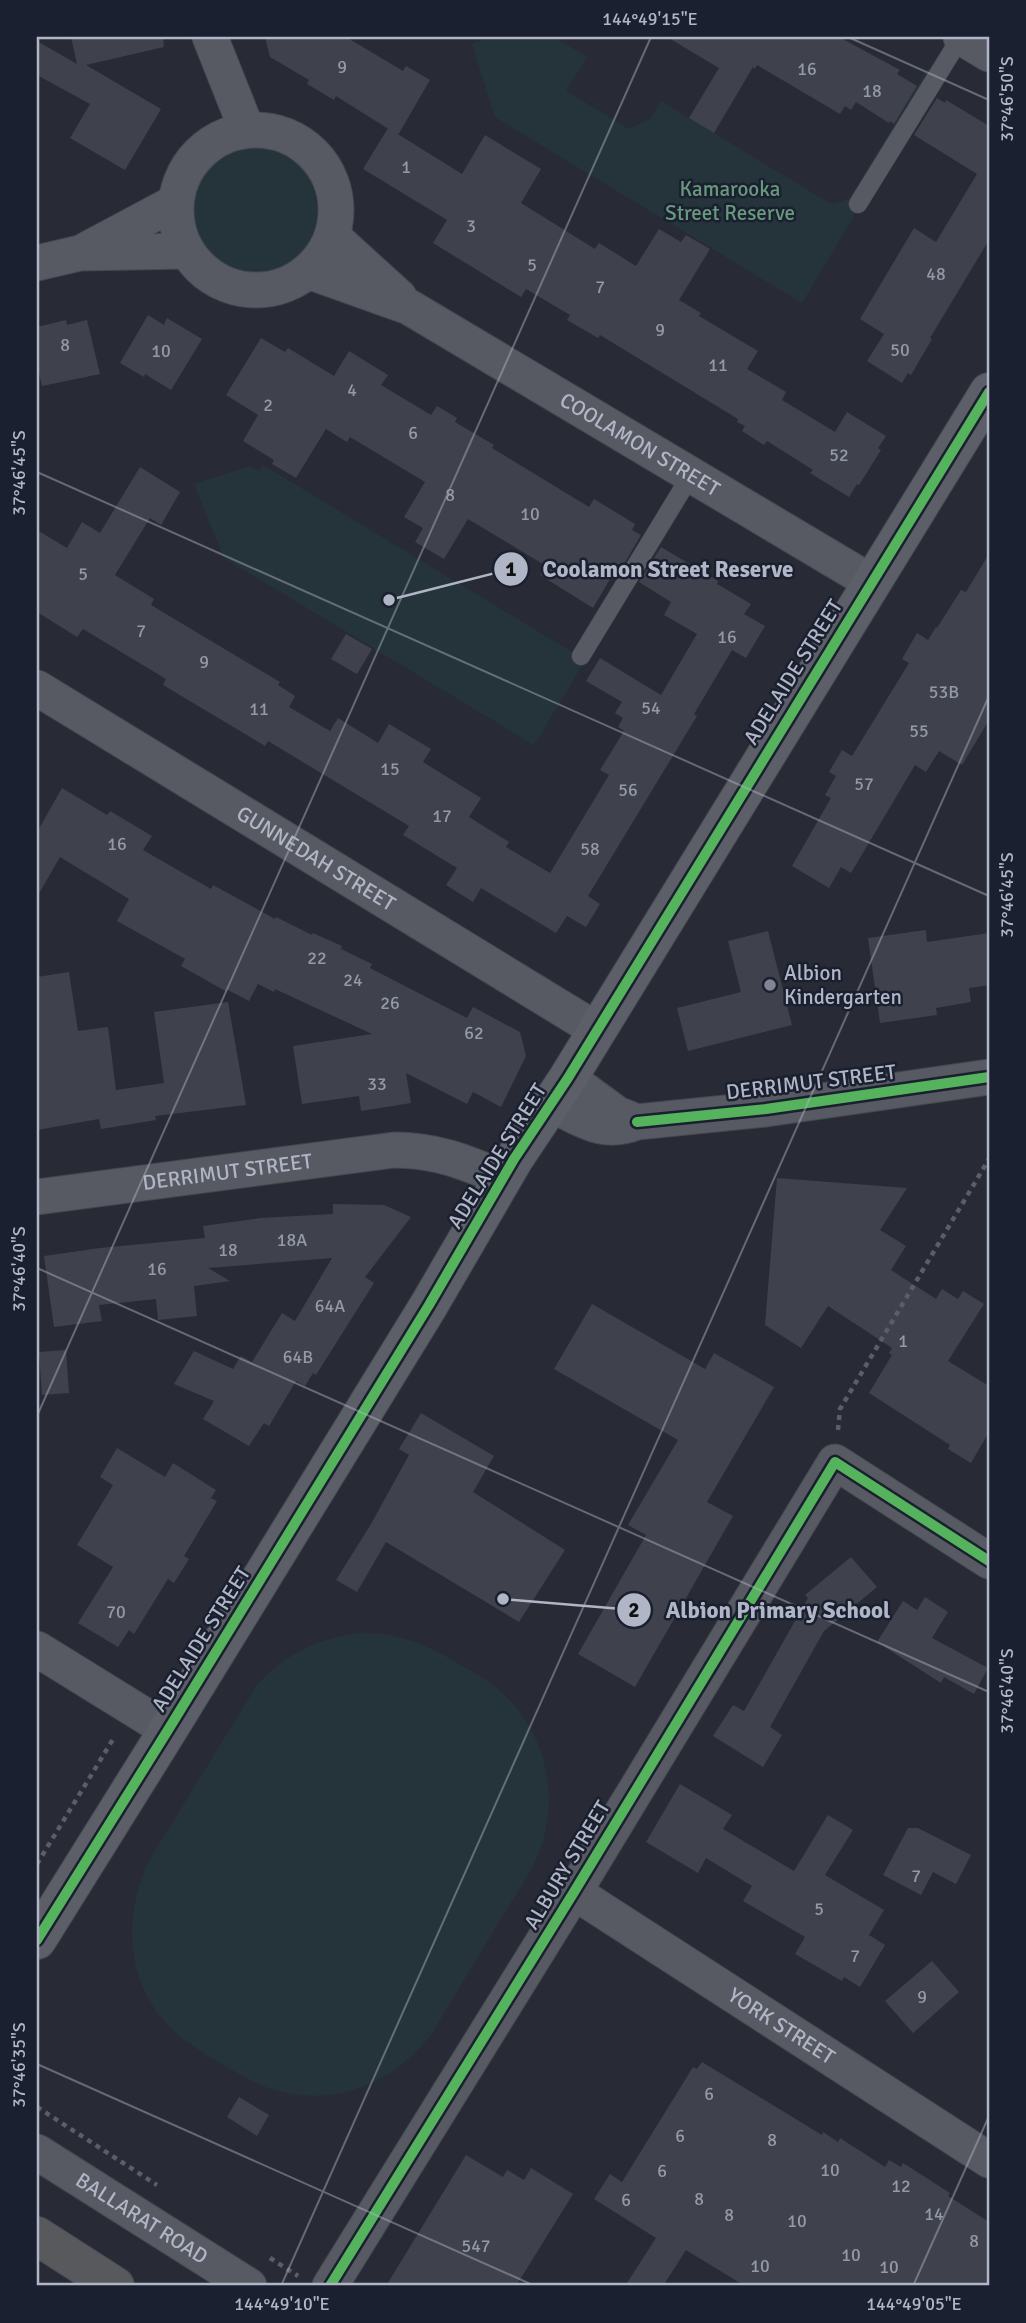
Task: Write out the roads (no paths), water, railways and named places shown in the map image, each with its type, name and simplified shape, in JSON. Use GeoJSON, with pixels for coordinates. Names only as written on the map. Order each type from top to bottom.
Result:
{"type":"FeatureCollection","features":[{"type":"Feature","properties":{"kind":"highway"},"geometry":{"type":"LineString","coordinates":[[37,2236],[116,2286]]}},
{"type":"Feature","properties":{"kind":"street"},"geometry":{"type":"LineString","coordinates":[[961,37],[989,54]]}},
{"type":"Feature","properties":{"kind":"street"},"geometry":{"type":"LineString","coordinates":[[211,39],[247,130]]}},
{"type":"Feature","properties":{"kind":"street"},"geometry":{"type":"LineString","coordinates":[[211,39],[214,142]]}},
{"type":"Feature","properties":{"kind":"street"},"geometry":{"type":"LineString","coordinates":[[263,130],[279,133],[307,148],[319,160],[334,189],[336,221],[322,255],[308,271],[281,286],[251,290],[235,288],[208,274],[187,251],[177,228],[176,202],[181,181],[191,161],[214,142],[230,134],[263,130]]}},
{"type":"Feature","properties":{"kind":"street"},"geometry":{"type":"LineString","coordinates":[[80,253],[176,202]]}},
{"type":"Feature","properties":{"kind":"street","name":"COOLAMON STREET"},"geometry":{"type":"LineString","coordinates":[[332,236],[409,307]]}},
{"type":"Feature","properties":{"kind":"street"},"geometry":{"type":"LineString","coordinates":[[37,263],[80,253],[187,251]]}},
{"type":"Feature","properties":{"kind":"street","name":"COOLAMON STREET"},"geometry":{"type":"LineString","coordinates":[[308,271],[409,307],[871,582]]}},
{"type":"Feature","properties":{"kind":"street","name":"ADELAIDE STREET"},"geometry":{"type":"LineString","coordinates":[[37,1940],[422,1317],[508,1168],[597,1030],[989,392]]}},
{"type":"Feature","properties":{"kind":"street","name":"GUNNEDAH STREET"},"geometry":{"type":"LineString","coordinates":[[37,688],[597,1030]]}},
{"type":"Feature","properties":{"kind":"street","name":"DERRIMUT STREET"},"geometry":{"type":"LineString","coordinates":[[559,1091],[637,1122],[766,1109],[989,1077]]}},
{"type":"Feature","properties":{"kind":"street","name":"DERRIMUT STREET"},"geometry":{"type":"LineString","coordinates":[[37,1196],[394,1150],[418,1150],[445,1139],[478,1143],[508,1168]]}},
{"type":"Feature","properties":{"kind":"street","name":"ALBURY STREET"},"geometry":{"type":"LineString","coordinates":[[330,2286],[574,1892],[835,1462],[989,1561]]}},
{"type":"Feature","properties":{"kind":"street"},"geometry":{"type":"LineString","coordinates":[[37,1649],[168,1730]]}},
{"type":"Feature","properties":{"kind":"street","name":"YORK STREET"},"geometry":{"type":"LineString","coordinates":[[574,1892],[989,2160]]}},
{"type":"Feature","properties":{"kind":"street","name":"BALLARAT ROAD"},"geometry":{"type":"LineString","coordinates":[[37,2152],[248,2286]]}},
{"type":"Feature","properties":{"kind":"lane"},"geometry":{"type":"LineString","coordinates":[[858,204],[961,37]]}},
{"type":"Feature","properties":{"kind":"lane"},"geometry":{"type":"LineString","coordinates":[[581,656],[691,474]]}},
{"type":"Feature","properties":{"kind":"place","name":"Coolamon Street Reserve"},"geometry":{"type":"Point","coordinates":[389,600]}},
{"type":"Feature","properties":{"kind":"place","name":"Albion Kindergarten"},"geometry":{"type":"Point","coordinates":[770,985]}},
{"type":"Feature","properties":{"kind":"place","name":"Albion Primary School"},"geometry":{"type":"Point","coordinates":[503,1599]}},
{"type":"Feature","properties":{"kind":"park label","name":"Kamarooka Street Reserve"},"geometry":{"type":"Point","coordinates":[730,201]}}]}
